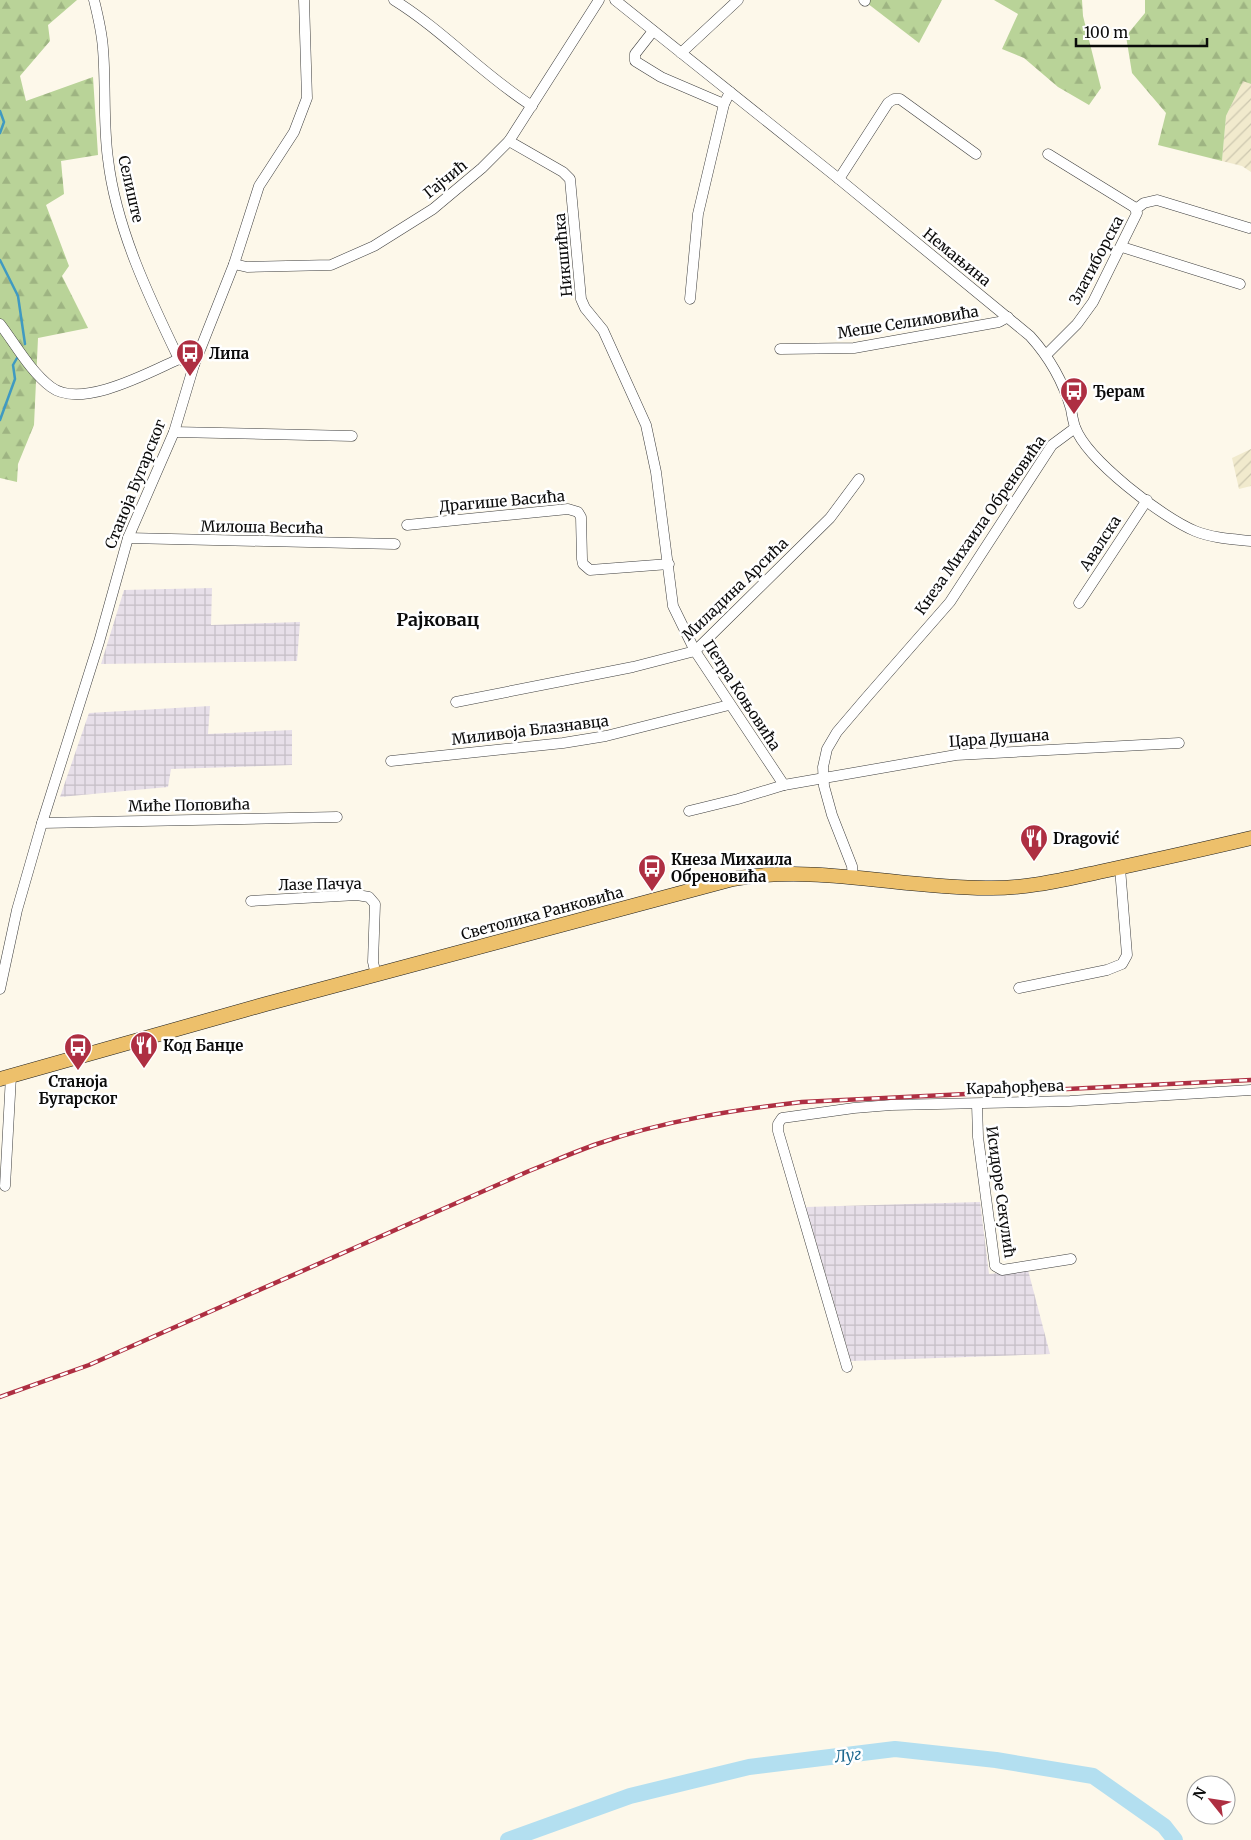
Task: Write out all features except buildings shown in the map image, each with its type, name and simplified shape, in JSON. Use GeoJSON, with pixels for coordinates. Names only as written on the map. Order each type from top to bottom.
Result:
{"type":"FeatureCollection","features":[{"type":"Feature","properties":{"kind":"main road","name":"Светолика Ранковића"},"geometry":{"type":"LineString","coordinates":[[6,1077],[733,879],[790,873],[853,877],[937,886],[993,888],[1041,884],[1251,838]]}},
{"type":"Feature","properties":{"kind":"street","name":"Селиште"},"geometry":{"type":"LineString","coordinates":[[94,0],[103,46],[107,158],[112,184],[132,249],[179,359]]}},
{"type":"Feature","properties":{"kind":"street","name":"Станоја Бугарског"},"geometry":{"type":"LineString","coordinates":[[0,990],[18,910],[42,823],[99,642],[128,538],[174,432],[194,365],[234,264],[259,186],[294,132],[304,110],[307,98],[304,0]]}},
{"type":"Feature","properties":{"kind":"street"},"geometry":{"type":"LineString","coordinates":[[394,0],[419,15],[508,91],[532,106]]}},
{"type":"Feature","properties":{"kind":"street","name":"Гајчић"},"geometry":{"type":"LineString","coordinates":[[234,264],[247,267],[317,266],[348,259],[374,246],[433,209],[482,168],[510,141],[598,0]]}},
{"type":"Feature","properties":{"kind":"street","name":"Немањина"},"geometry":{"type":"LineString","coordinates":[[615,0],[839,179],[1008,318],[1047,354],[1063,386],[1075,428],[1093,456],[1147,500],[1196,532],[1251,541]]}},
{"type":"Feature","properties":{"kind":"street"},"geometry":{"type":"LineString","coordinates":[[681,53],[738,0]]}},
{"type":"Feature","properties":{"kind":"street"},"geometry":{"type":"LineString","coordinates":[[653,31],[635,54],[635,61],[660,77],[724,104]]}},
{"type":"Feature","properties":{"kind":"street"},"geometry":{"type":"LineString","coordinates":[[690,300],[698,214],[724,104],[730,92]]}},
{"type":"Feature","properties":{"kind":"street"},"geometry":{"type":"LineString","coordinates":[[839,179],[888,103],[894,99],[900,99],[976,154]]}},
{"type":"Feature","properties":{"kind":"street","name":"Никшићка"},"geometry":{"type":"LineString","coordinates":[[510,141],[564,172],[570,179],[581,299],[585,308],[601,325],[609,347],[638,404],[646,424],[656,472]]}},
{"type":"Feature","properties":{"kind":"street","name":"Златиборска"},"geometry":{"type":"LineString","coordinates":[[1047,354],[1088,311],[1136,215],[1136,209],[1048,154]]}},
{"type":"Feature","properties":{"kind":"street"},"geometry":{"type":"LineString","coordinates":[[1136,209],[1144,202],[1157,200],[1249,228]]}},
{"type":"Feature","properties":{"kind":"street"},"geometry":{"type":"LineString","coordinates":[[1122,246],[1240,284]]}},
{"type":"Feature","properties":{"kind":"street","name":"Меше Селимовића"},"geometry":{"type":"LineString","coordinates":[[780,349],[854,348],[999,322],[1008,318]]}},
{"type":"Feature","properties":{"kind":"street"},"geometry":{"type":"LineString","coordinates":[[0,324],[41,378],[53,389],[68,394],[98,391],[118,386],[179,359],[194,365]]}},
{"type":"Feature","properties":{"kind":"street","name":"Кнеза Михаила Обреновића"},"geometry":{"type":"LineString","coordinates":[[853,877],[852,866],[832,815],[823,778],[827,750],[837,732],[950,602],[1052,445],[1075,428]]}},
{"type":"Feature","properties":{"kind":"street"},"geometry":{"type":"LineString","coordinates":[[174,432],[352,436]]}},
{"type":"Feature","properties":{"kind":"street","name":"Петра Коњовића"},"geometry":{"type":"LineString","coordinates":[[656,472],[673,606],[695,652],[784,785]]}},
{"type":"Feature","properties":{"kind":"street","name":"Миладина Арсића"},"geometry":{"type":"LineString","coordinates":[[456,702],[695,652],[830,518],[859,479]]}},
{"type":"Feature","properties":{"kind":"street","name":"Авалска"},"geometry":{"type":"LineString","coordinates":[[1079,603],[1147,500]]}},
{"type":"Feature","properties":{"kind":"street","name":"Драгише Васића"},"geometry":{"type":"LineString","coordinates":[[407,525],[568,509],[578,512],[580,516],[582,559],[583,564],[590,570],[669,564]]}},
{"type":"Feature","properties":{"kind":"street","name":"Милоша Весића"},"geometry":{"type":"LineString","coordinates":[[128,538],[395,544]]}},
{"type":"Feature","properties":{"kind":"street","name":"Миливоја Блазнавца"},"geometry":{"type":"LineString","coordinates":[[391,761],[563,743],[606,736],[729,705]]}},
{"type":"Feature","properties":{"kind":"street","name":"Цара Душана"},"geometry":{"type":"LineString","coordinates":[[689,811],[738,800],[784,785],[956,755],[1179,743]]}},
{"type":"Feature","properties":{"kind":"street","name":"Миће Поповића"},"geometry":{"type":"LineString","coordinates":[[42,823],[336,817]]}},
{"type":"Feature","properties":{"kind":"street"},"geometry":{"type":"LineString","coordinates":[[1019,988],[1107,970],[1122,964],[1126,955],[1120,868]]}},
{"type":"Feature","properties":{"kind":"street","name":"Лазе Пачуа"},"geometry":{"type":"LineString","coordinates":[[251,900],[357,895],[369,897],[375,904],[376,911],[373,944],[376,975]]}},
{"type":"Feature","properties":{"kind":"street"},"geometry":{"type":"LineString","coordinates":[[5,1186],[6,1077]]}},
{"type":"Feature","properties":{"kind":"street","name":"Карађорђева"},"geometry":{"type":"LineString","coordinates":[[847,1367],[778,1131],[780,1119],[791,1115],[854,1108],[1178,1096],[1251,1090]]}},
{"type":"Feature","properties":{"kind":"street","name":"Исидоре Секулић"},"geometry":{"type":"LineString","coordinates":[[978,1104],[978,1137],[995,1266],[1002,1270],[1071,1259]]}},
{"type":"Feature","properties":{"kind":"shaded area"},"geometry":{"type":"Polygon","coordinates":[[[1243,80],[1251,84],[1251,172],[1242,166],[1222,161],[1226,116],[1243,80]]]}},
{"type":"Feature","properties":{"kind":"shaded area"},"geometry":{"type":"Polygon","coordinates":[[[1251,449],[1251,486],[1239,489],[1232,458],[1251,449]]]}},
{"type":"Feature","properties":{"kind":"shaded area"},"geometry":{"type":"Polygon","coordinates":[[[212,588],[211,625],[300,622],[297,661],[101,664],[124,590],[212,588]]]}},
{"type":"Feature","properties":{"kind":"shaded area"},"geometry":{"type":"Polygon","coordinates":[[[210,706],[208,734],[292,730],[292,765],[171,769],[168,787],[60,797],[89,713],[210,706]]]}},
{"type":"Feature","properties":{"kind":"shaded area"},"geometry":{"type":"Polygon","coordinates":[[[980,1202],[989,1274],[1028,1270],[1050,1354],[851,1361],[806,1207],[980,1202]]]}},
{"type":"Feature","properties":{"kind":"green space"},"geometry":{"type":"Polygon","coordinates":[[[0,0],[77,0],[48,25],[50,41],[20,76],[26,101],[93,77],[98,155],[61,161],[64,194],[46,205],[69,266],[62,276],[88,328],[38,338],[34,425],[18,464],[17,482],[0,478],[0,0]]]}},
{"type":"Feature","properties":{"kind":"green space"},"geometry":{"type":"Polygon","coordinates":[[[863,0],[942,0],[919,43],[863,0]]]}},
{"type":"Feature","properties":{"kind":"green space"},"geometry":{"type":"Polygon","coordinates":[[[994,0],[1082,0],[1083,16],[1101,88],[1089,105],[1058,87],[1024,58],[1002,49],[1018,14],[994,0]]]}},
{"type":"Feature","properties":{"kind":"green space"},"geometry":{"type":"Polygon","coordinates":[[[1145,0],[1251,0],[1251,84],[1243,81],[1226,116],[1222,161],[1158,145],[1166,113],[1132,73],[1126,36],[1145,13],[1145,0]]]}},
{"type":"Feature","properties":{"kind":"waterway"},"geometry":{"type":"LineString","coordinates":[[0,111],[4,122],[0,133]]}},
{"type":"Feature","properties":{"kind":"waterway"},"geometry":{"type":"LineString","coordinates":[[0,260],[18,296],[25,344]]}},
{"type":"Feature","properties":{"kind":"waterway"},"geometry":{"type":"LineString","coordinates":[[0,420],[15,379],[13,365],[17,358]]}},
{"type":"Feature","properties":{"kind":"waterway","name":"Луг"},"geometry":{"type":"LineString","coordinates":[[508,1840],[630,1796],[749,1767],[895,1749],[996,1760],[1093,1776],[1164,1826],[1175,1840]]}},
{"type":"Feature","properties":{"kind":"railway"},"geometry":{"type":"LineString","coordinates":[[0,1397],[89,1365],[529,1171],[597,1144],[647,1129],[724,1113],[802,1102],[1251,1080]]}},
{"type":"Feature","properties":{"kind":"place","name":"Липа"},"geometry":{"type":"Point","coordinates":[190,377]}},
{"type":"Feature","properties":{"kind":"place","name":"Ђерам"},"geometry":{"type":"Point","coordinates":[1074,415]}},
{"type":"Feature","properties":{"kind":"place","name":"Dragović"},"geometry":{"type":"Point","coordinates":[1034,862]}},
{"type":"Feature","properties":{"kind":"place","name":"Кнеза Михаила Обреновића"},"geometry":{"type":"Point","coordinates":[652,892]}},
{"type":"Feature","properties":{"kind":"place","name":"Код Банџе"},"geometry":{"type":"Point","coordinates":[144,1069]}},
{"type":"Feature","properties":{"kind":"place","name":"Станоја Бугарског"},"geometry":{"type":"Point","coordinates":[78,1071]}},
{"type":"Feature","properties":{"kind":"district","name":"Рајковац"},"geometry":{"type":"Point","coordinates":[438,619]}}]}
